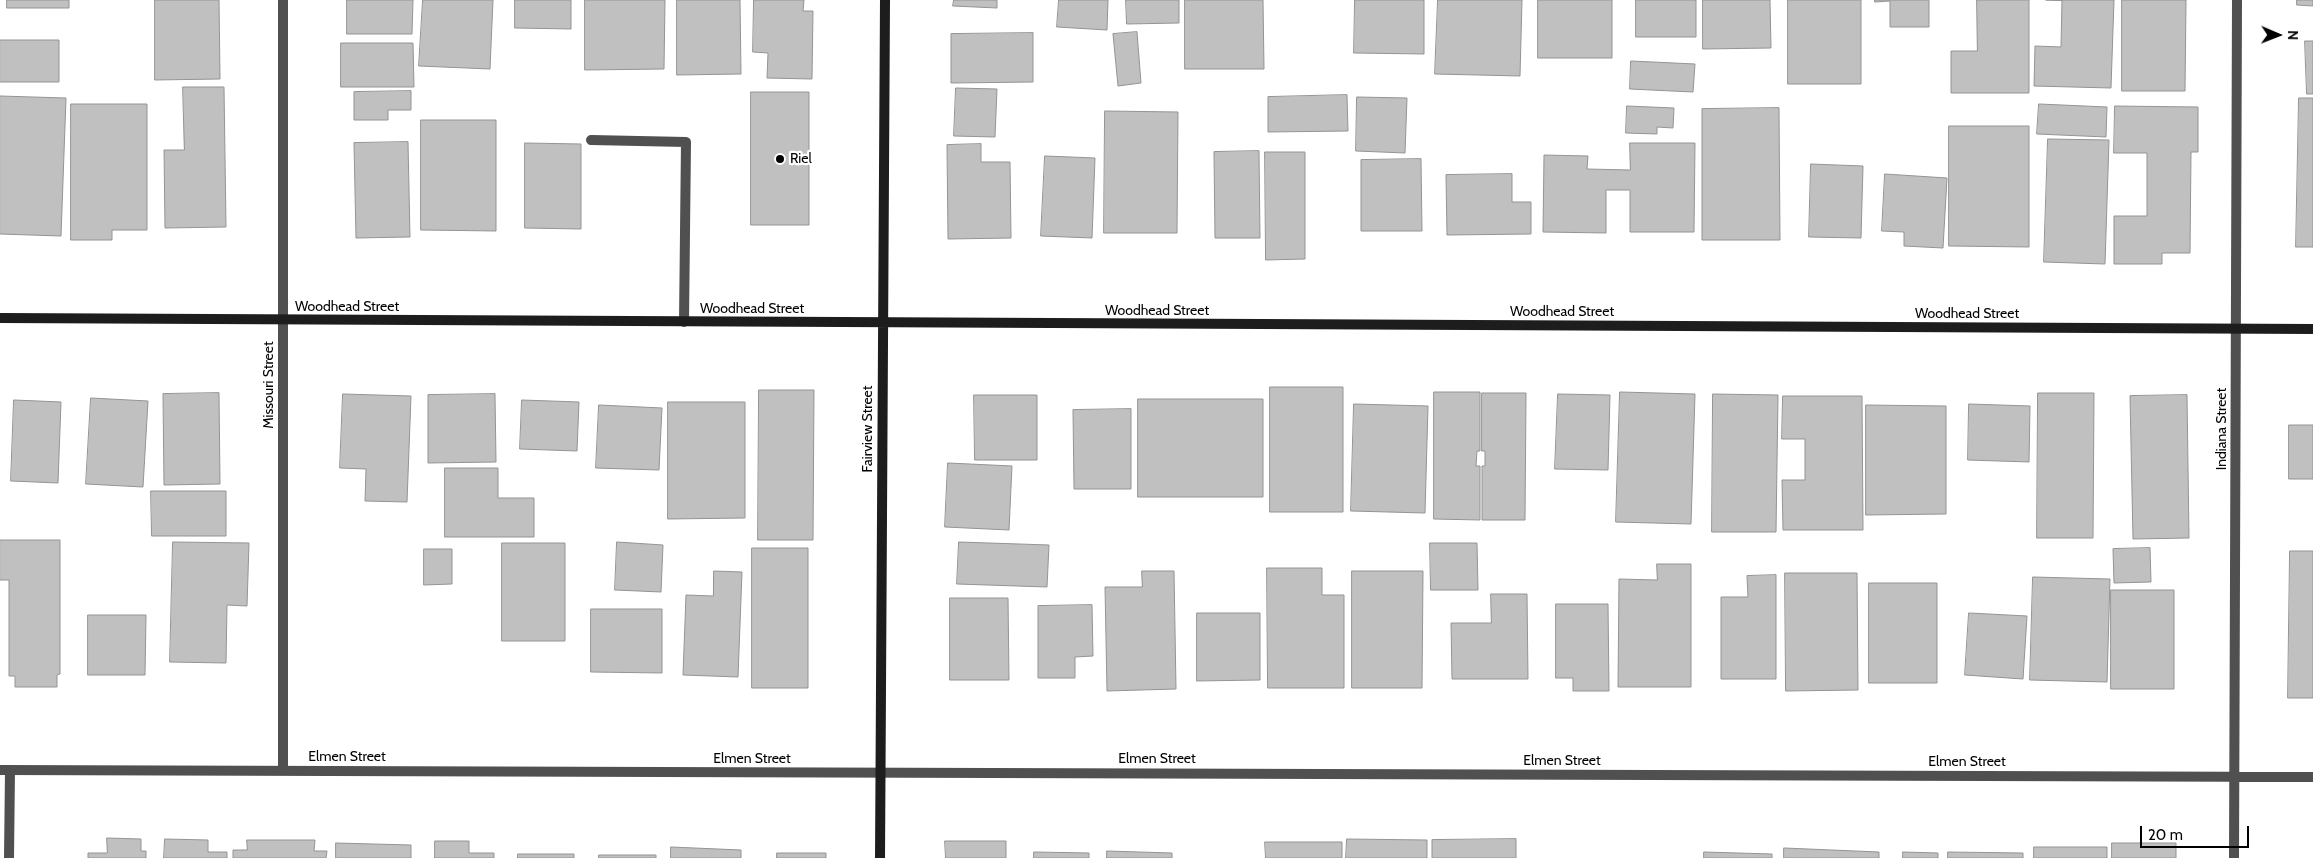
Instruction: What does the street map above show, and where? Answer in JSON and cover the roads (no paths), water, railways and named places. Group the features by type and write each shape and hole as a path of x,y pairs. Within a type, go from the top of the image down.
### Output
{"street":[{"name":"Missouri Street","path":"283,0 283,771"},
{"name":"Fairview Street","path":"880,858 885,0"},
{"name":"Indiana Street","path":"2234,858 2237,0"},
{"path":"591,140 686,142 684,322"},
{"name":"Woodhead Street","path":"0,318 283,321 2313,329"},
{"path":"5,770 9,858"},
{"name":"Elmen Street","path":"5,770 2313,777"}],"place":[{"name":"Riel","path":"780,159"}]}
